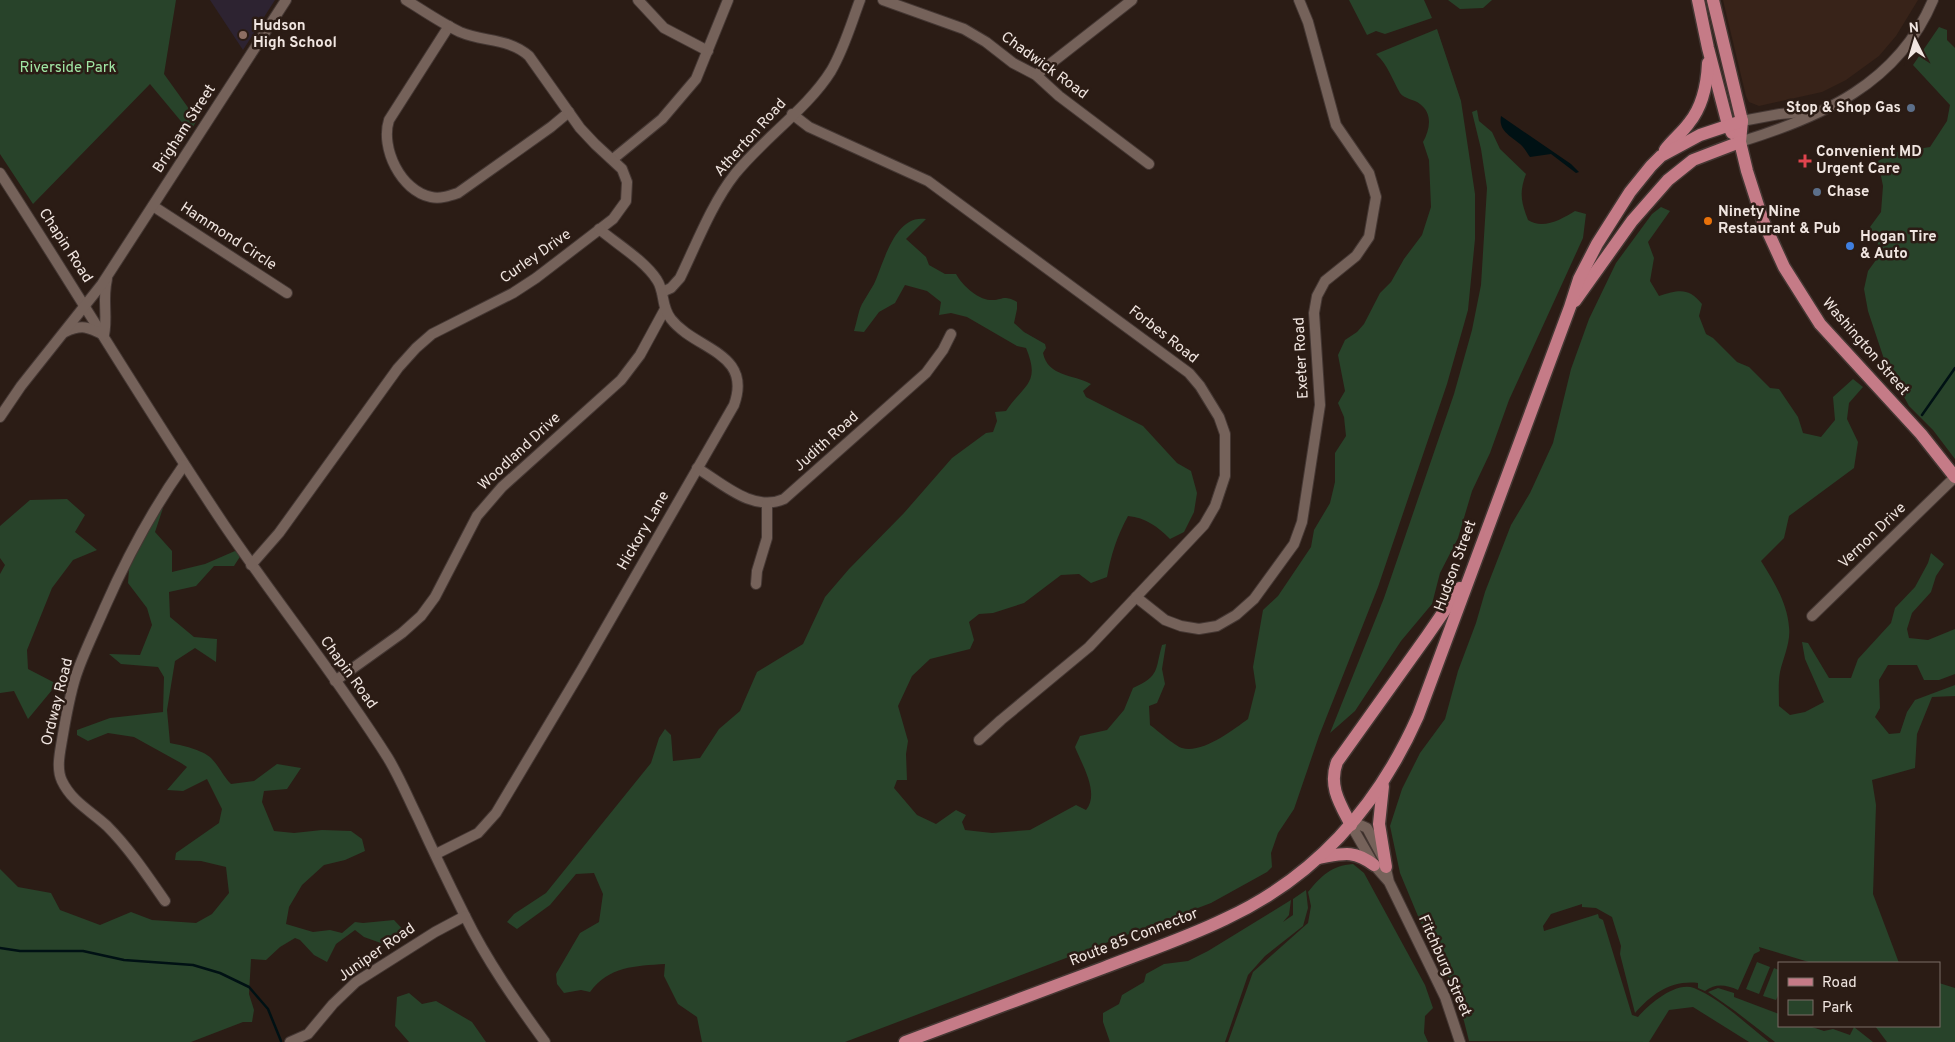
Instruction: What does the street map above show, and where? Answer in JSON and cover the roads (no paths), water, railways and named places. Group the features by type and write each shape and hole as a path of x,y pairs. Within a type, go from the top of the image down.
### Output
{"main road":[{"name":"Washington Street","path":"1698,0 1728,126 1740,142 1763,221 1784,267 1820,324 1921,434 1955,477"},
{"name":"Washington Street","path":"1713,0 1742,121 1740,142"},
{"path":"1661,156 1689,124 1699,107 1706,88 1708,48"},
{"name":"Hudson Street","path":"1351,825 1384,781 1418,716 1579,279 1602,237 1641,177 1661,156 1700,134 1742,121"},
{"name":"Hudson Street","path":"1570,307 1632,221 1663,184 1694,160 1740,142"},
{"path":"1351,825 1335,793 1333,780 1337,762 1444,612 1460,587 1479,550"},
{"path":"1318,858 1350,853 1361,856 1380,866 1379,824 1384,781"},
{"name":"Route 85 Connector","path":"905,1042 1225,920 1267,896 1318,858 1351,825"}],"street":[{"name":"Brigham Street","path":"0,416 109,274 286,0"},
{"name":"Curley Drive","path":"251,565 279,533 398,368 416,348 440,329 524,286 619,212 628,194 622,169 595,144 522,50 514,45 479,39 449,26 406,0"},
{"path":"638,0 664,28 708,51"},
{"path":"613,159 648,132 674,106 696,79 728,0"},
{"name":"Atherton Road","path":"662,292 671,288 680,278 720,198 734,175 816,90 830,72 841,52 860,0"},
{"name":"Chadwick Road","path":"883,0 964,29 986,42 1014,63 1036,75 1059,96 1149,164"},
{"path":"1036,75 1132,0"},
{"name":"Exeter Road","path":"1136,596 1165,620 1181,626 1199,629 1217,626 1236,616 1254,599 1294,544 1302,522 1320,405 1314,313 1317,296 1325,281 1356,256 1369,237 1376,197 1369,173 1336,126 1308,22 1299,0"},
{"path":"1740,142 1786,127 1860,91 1898,58 1916,32 1933,0"},
{"path":"449,26 389,120 385,131 389,154 402,176 420,193 432,197 446,197 458,193 551,127 569,112"},
{"path":"1742,121 1780,114 1822,110"},
{"name":"Forbes Road","path":"792,114 809,127 928,181 1162,352 1189,374 1200,386 1219,417 1225,434 1225,476 1221,490 1204,525 1089,647 979,740"},
{"name":"Chapin Road","path":"0,173 104,335 117,359 184,465 251,565 364,720 394,768 465,916 503,984 545,1042"},
{"name":"Hammond Circle","path":"153,206 287,293"},
{"name":"Hickory Lane","path":"436,854 478,833 496,812 582,669 734,405 738,393 738,381 734,369 726,359 681,329 669,317 656,278 599,229"},
{"name":"Brigham Street","path":"104,335 106,326 104,293 109,274"},
{"name":"Woodland Drive","path":"335,681 402,634 421,616 435,596 484,506 502,487 621,380 640,355 665,309"},
{"path":"63,333 74,328 88,327 104,335"},
{"name":"Judith Road","path":"767,503 776,502 792,492 926,373 943,350 951,334"},
{"name":"Ordway Road","path":"164,901 147,874 107,826 86,810 68,790 61,779 59,762 64,730 78,670 138,536 184,465"},
{"path":"697,468 745,497 767,503 767,538 757,571 756,584"},
{"name":"Vernon Drive","path":"1812,616 1955,477"},
{"path":"1351,825 1380,866"},
{"name":"Fitchburg Street","path":"1380,866 1445,997 1460,1042"},
{"name":"Juniper Road","path":"290,1042 308,1034 333,1004 356,982 435,932 465,916"}],"waterway":[{"path":"1922,415 1955,368"},
{"path":"0,948 20,951 83,951 124,960 193,965 220,973 249,987 268,1009 281,1041"}],"place":[{"name":"Hudson High School","path":"243,35"},
{"name":"Stop & Shop Gas","path":"1911,108"},
{"name":"Convenient MD Urgent Care","path":"1805,161"},
{"name":"Chase","path":"1817,192"},
{"name":"Ninety Nine Restaurant & Pub","path":"1708,221"},
{"name":"Hogan Tire & Auto","path":"1850,246"}],"park label":[{"name":"Riverside Park","path":"68,68"}]}
